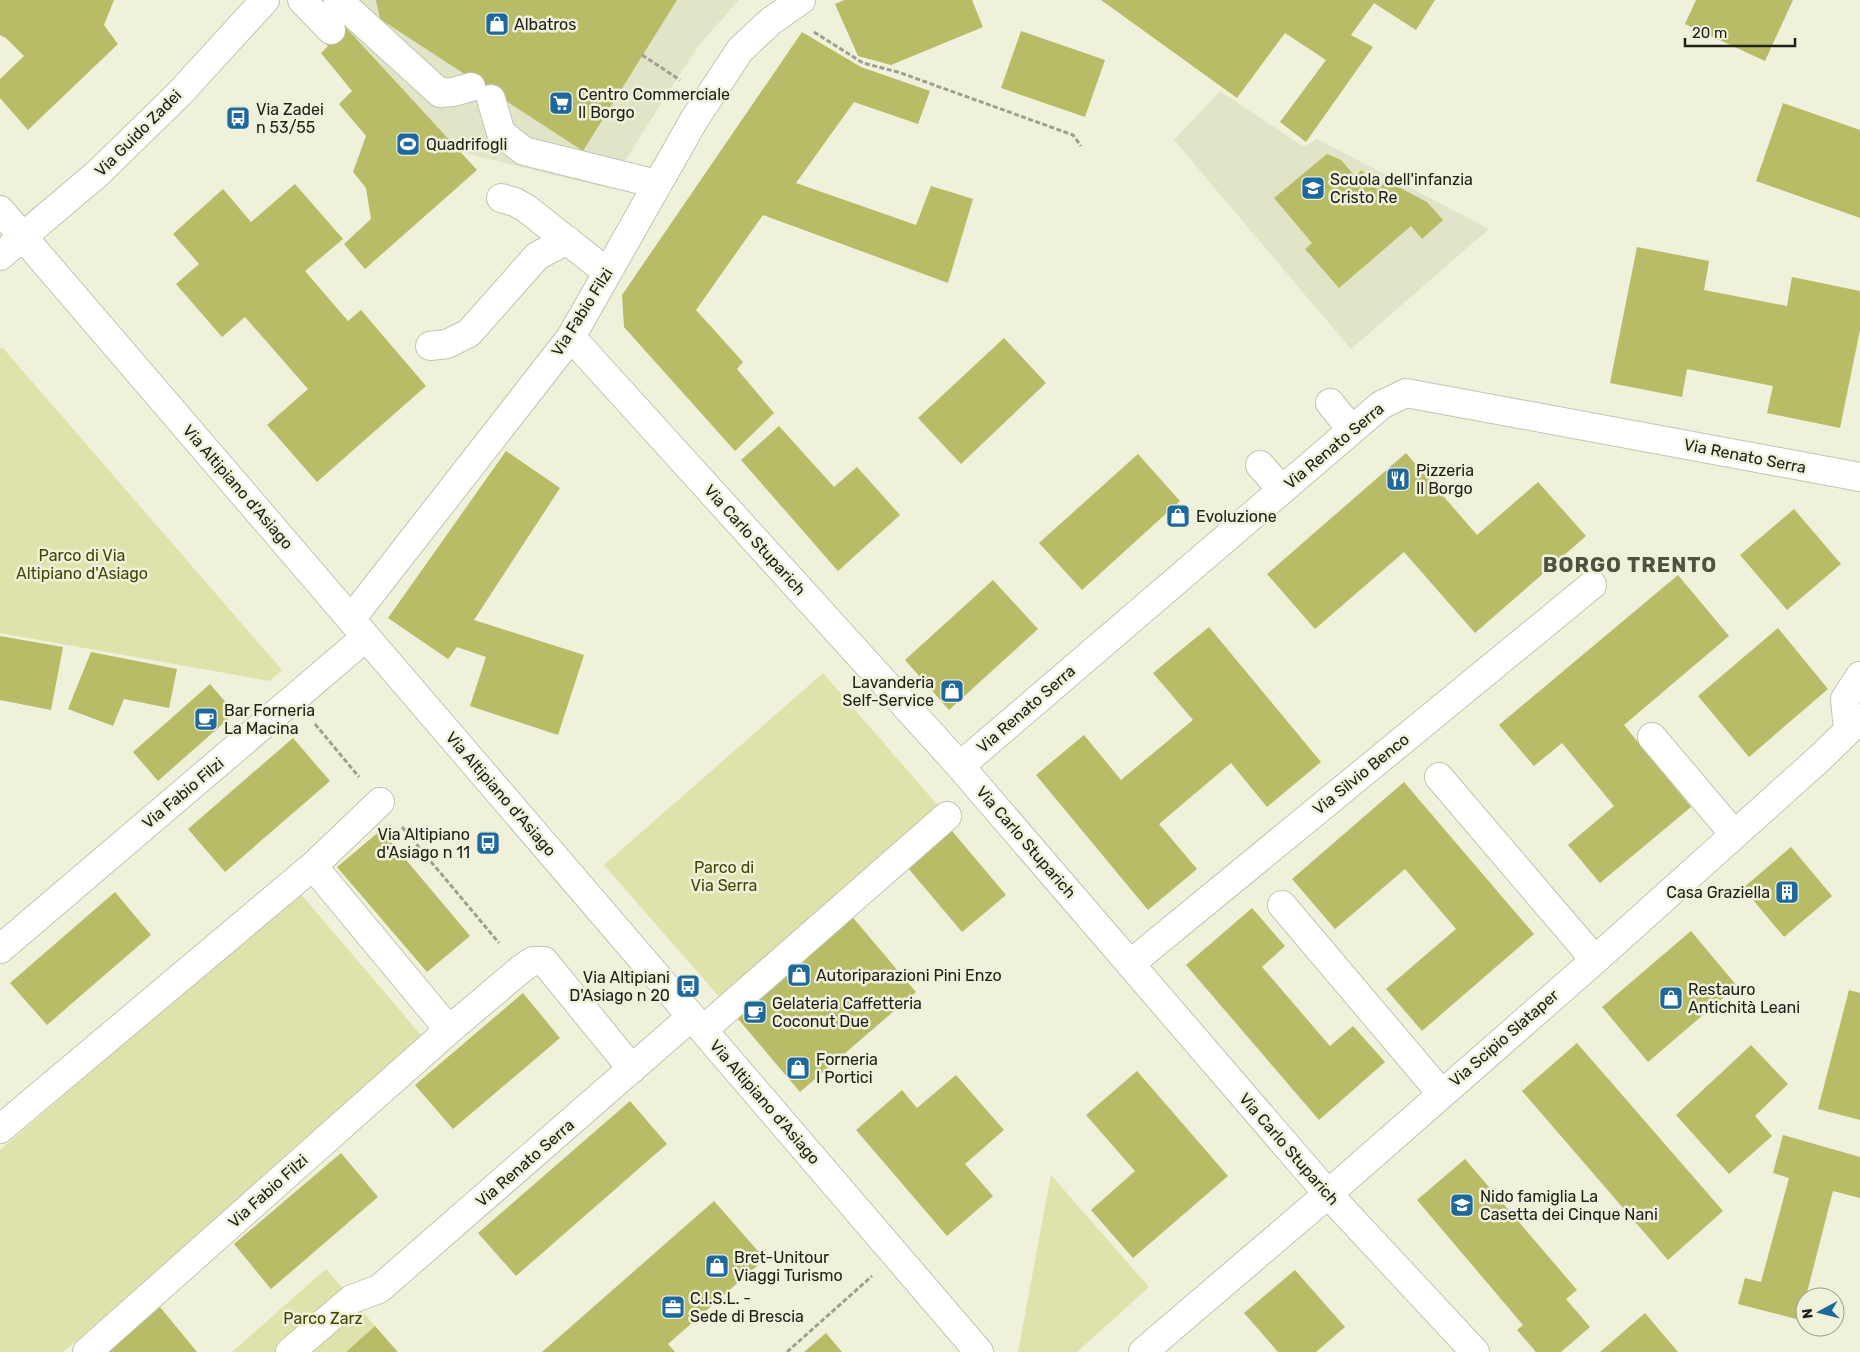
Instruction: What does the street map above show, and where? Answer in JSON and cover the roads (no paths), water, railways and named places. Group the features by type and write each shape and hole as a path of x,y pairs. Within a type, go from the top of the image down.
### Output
{"street":[{"name":"Via Guido Zadei","path":"0,256 97,174 180,93 266,0"},
{"path":"302,0 331,30"},
{"path":"338,0 440,93 481,93 501,133 524,151 658,184"},
{"name":"Via Fabio Filzi","path":"0,949 293,699 359,628 570,337 694,120 740,50 771,21 801,0"},
{"path":"500,198 515,202 527,209 607,272"},
{"name":"Via Altipiano d'Asiago","path":"0,210 979,1352"},
{"path":"430,346 447,344 468,333 537,256 567,240"},
{"name":"Via Carlo Stuparich","path":"570,337 960,766 1328,1194 1475,1352"},
{"name":"Via Renato Serra","path":"960,766 1381,405 1406,393 1860,478"},
{"path":"1330,402 1352,430"},
{"path":"1260,465 1282,490"},
{"name":"Via Silvio Benco","path":"1130,964 1592,585"},
{"path":"1854,724 1846,699 1860,676"},
{"name":"Via Scipio Slataper","path":"1143,1352 1328,1194 1595,960 1821,758 1854,724"},
{"path":"1652,737 1734,834"},
{"path":"1439,777 1595,960"},
{"path":"0,1129 313,866 380,802"},
{"name":"Via Renato Serra","path":"290,1352 352,1299 379,1289 632,1069 697,1023 947,816"},
{"path":"313,866 449,1030"},
{"path":"1282,905 1441,1093"},
{"name":"Via Fabio Filzi","path":"87,1352 449,1030 533,961 544,961 632,1069"}],"place":[{"name":"Albatros","path":"497,24"},
{"name":"Centro Commerciale Il Borgo","path":"561,103"},
{"name":"Via Zadei n 53/55","path":"238,118"},
{"name":"Quadrifogli","path":"408,144"},
{"name":"Scuola dell'infanzia Cristo Re","path":"1313,188"},
{"name":"Pizzeria Il Borgo","path":"1398,479"},
{"name":"Evoluzione","path":"1178,516"},
{"name":"Lavanderia Self-Service","path":"952,691"},
{"name":"Bar Forneria La Macina","path":"206,719"},
{"name":"Via Altipiano d'Asiago n 11","path":"488,843"},
{"name":"Casa Graziella","path":"1787,892"},
{"name":"Autoriparazioni Pini Enzo","path":"799,975"},
{"name":"Via Altipiani D'Asiago n 20","path":"688,986"},
{"name":"Restauro Antichità Leani","path":"1671,998"},
{"name":"Gelateria Caffetteria Coconut Due","path":"755,1012"},
{"name":"Forneria I Portici","path":"798,1068"},
{"name":"Nido famiglia La Casetta dei Cinque Nani","path":"1462,1205"},
{"name":"Bret-Unitour Viaggi Turismo","path":"717,1266"},
{"name":"C.I.S.L. - Sede di Brescia","path":"673,1307"}],"district":[{"name":"BORGO TRENTO","path":"1630,564"}],"park label":[{"name":"Parco di Via Altipiano d'Asiago","path":"82,564"},
{"name":"Parco di Via Serra","path":"724,876"},
{"name":"Parco Zarz","path":"323,1318"}]}
